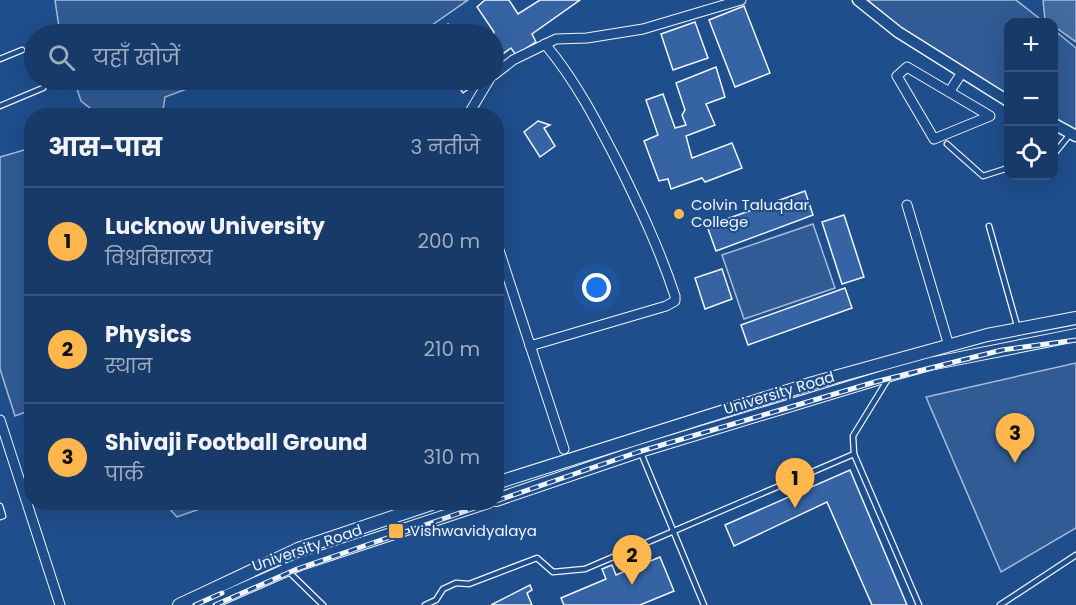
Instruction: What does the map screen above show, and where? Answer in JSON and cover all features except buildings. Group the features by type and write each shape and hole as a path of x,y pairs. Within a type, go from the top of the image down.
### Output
{"main road":[{"name":"University Road","path":"504,497 895,369 949,346 1076,318"},
{"name":"University Road","path":"504,480 565,454 895,369 1076,335"},
{"name":"University Road","path":"179,605 280,557 414,510"},
{"name":"University Road","path":"207,605 286,569 464,510"}],"street":[{"path":"504,67 513,60 556,39 587,38 643,29 741,0"},
{"path":"858,0 898,32 961,74 1004,99"},
{"path":"530,346 666,306 675,301 657,244 592,112 571,76 545,45"},
{"path":"907,67 950,91 990,116 934,139 897,76 907,67"},
{"path":"950,91 961,74"},
{"path":"472,108 483,90"},
{"path":"1057,126 1073,135"},
{"path":"907,205 949,346"},
{"path":"504,266 565,454"},
{"path":"1,424 24,495"},
{"path":"29,510 60,605"}],"lane":[{"path":"0,59 22,50"},
{"path":"0,106 38,90"},
{"path":"1058,149 1073,135"},
{"path":"947,144 983,176 1004,169"},
{"path":"989,226 1018,329"},
{"path":"895,369 853,436 854,454 919,605"},
{"path":"640,451 704,605"},
{"path":"425,605 436,600 443,589 456,583 469,584 537,558 553,572 585,569 854,454"},
{"path":"0,506 3,516 0,517"},
{"path":"1000,605 1076,555"},
{"path":"280,557 286,569 323,605"}],"shaded area":[{"path":"55,0 468,0 433,24 59,24"},
{"path":"867,0 1016,0 1039,18 1004,18 1004,93 951,64 901,30"},
{"path":"1043,0 1076,0 1076,42 1058,29 1058,18 1045,18"},
{"path":"1058,33 1076,48 1076,130 1058,120"},
{"path":"77,90 184,90 165,97 163,108 90,108 81,101"},
{"path":"24,150 24,413 15,416 0,369 0,157"},
{"path":"813,224 835,288 744,319 722,255"},
{"path":"1076,363 1076,528 1001,572 926,397"},
{"path":"170,510 197,510 177,517"}],"railway":[{"path":"504,498 638,452 875,382 1002,350 1076,340"},
{"path":"215,605 297,569 469,510"},
{"path":"195,605 222,593"}],"place":[{"name":"Colvin Taluqdar College","path":"679,214"},
{"name":"Shivaji Football Ground","path":"1015,463"},
{"name":"Lucknow University","path":"795,508"},
{"name":"Vishwavidyalaya","path":"396,531"},
{"name":"Physics","path":"632,585"}]}
